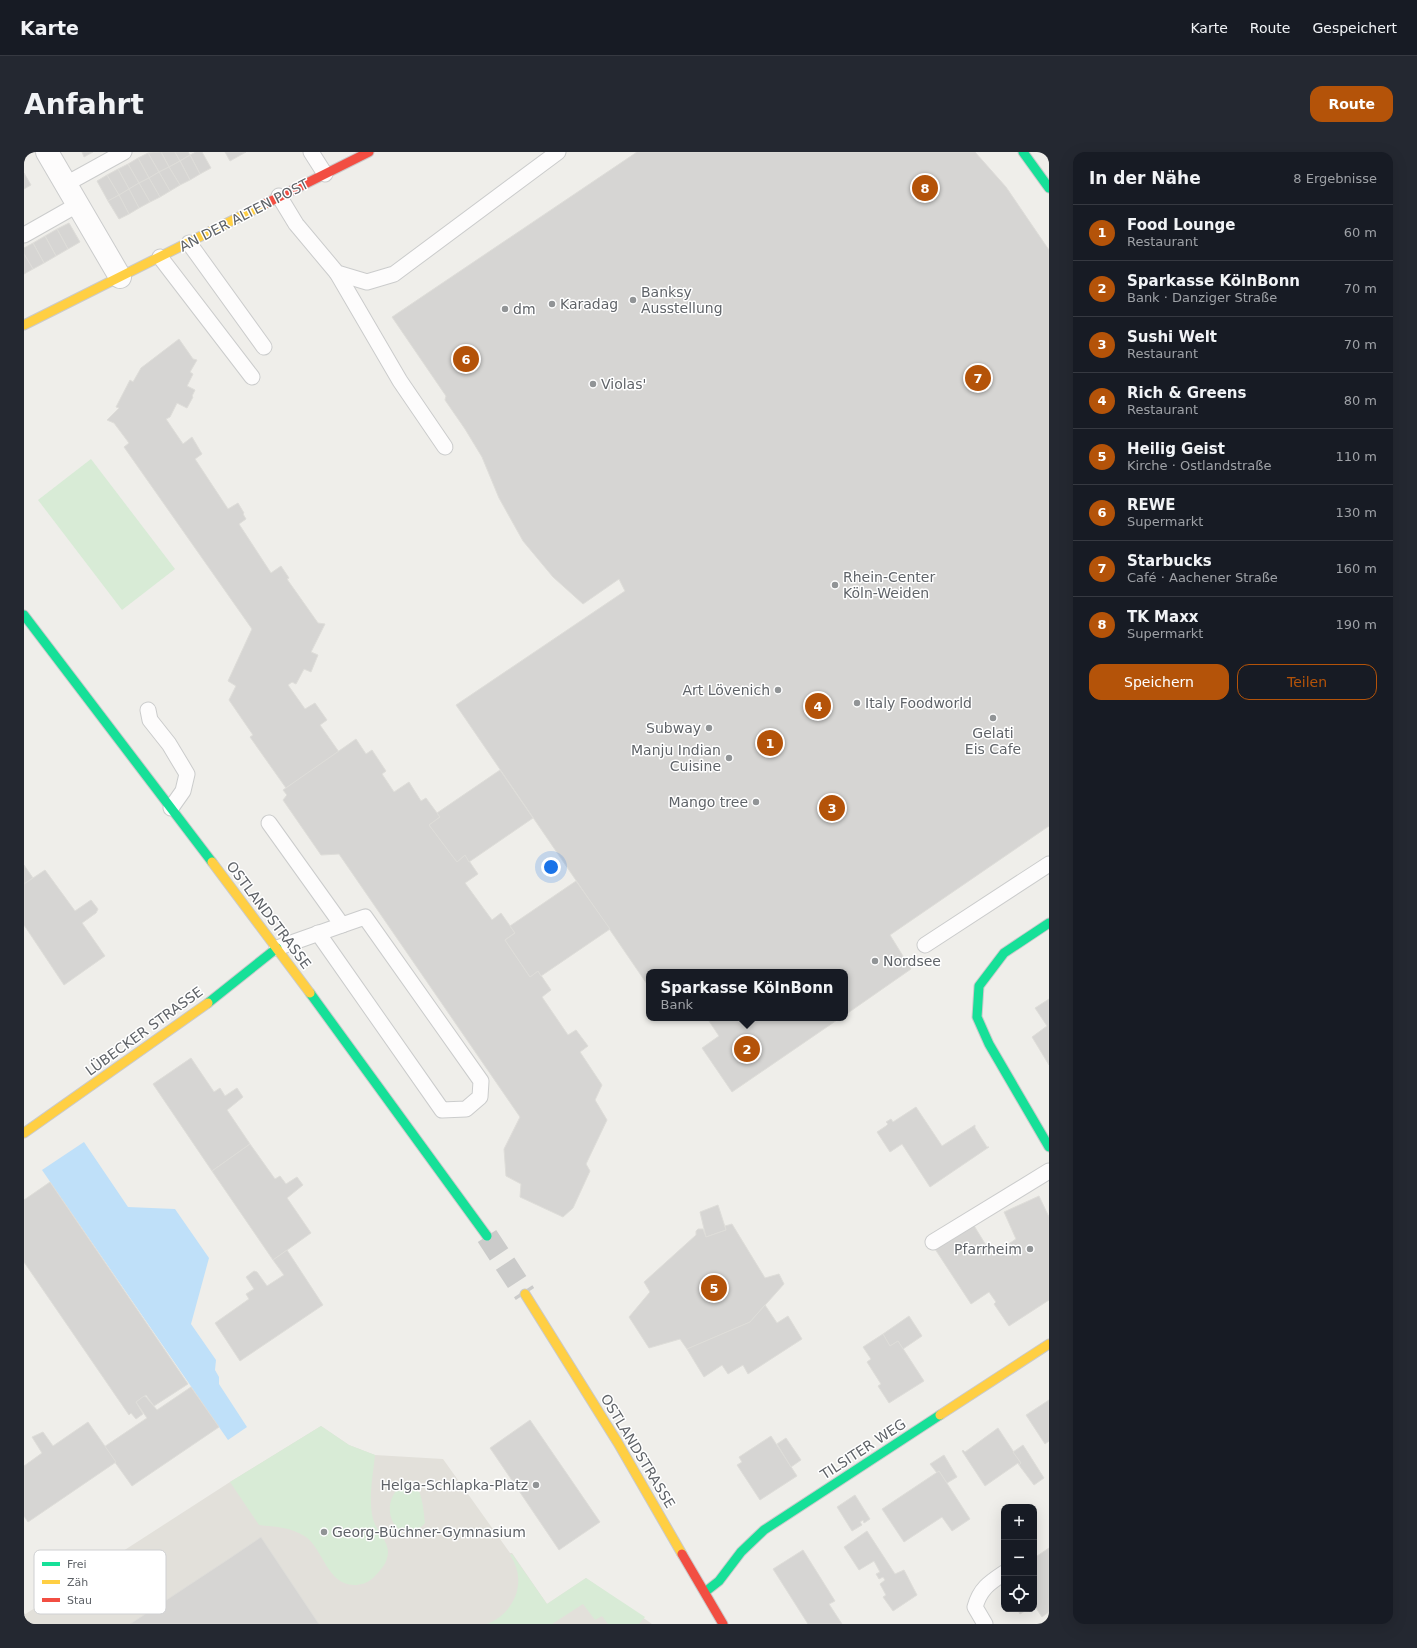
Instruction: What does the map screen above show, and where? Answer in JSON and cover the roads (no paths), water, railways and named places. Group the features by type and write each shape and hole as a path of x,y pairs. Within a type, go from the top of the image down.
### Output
{"street":[{"path":"47,152 120,277"},
{"name":"AN DER ALTEN POST","path":"24,325 368,152"},
{"path":"1023,152 1049,188"},
{"name":"OSTLANDSTRASSE","path":"24,614 277,948 487,1236"},
{"path":"1049,923 1004,953 979,986 978,1017 989,1044 1049,1147"},
{"name":"LÜBECKER STRASSE","path":"24,1133 202,1008 277,948"},
{"name":"OSTLANDSTRASSE","path":"525,1294 618,1443 723,1624"},
{"name":"TILSITER WEG","path":"705,1592 719,1581 741,1552 764,1530 1049,1344"}],"lane":[{"path":"66,184 124,152"},
{"path":"311,152 325,174"},
{"path":"337,273 367,282 394,274 558,152"},
{"path":"279,196 296,224 337,273 400,381 445,446"},
{"path":"24,234 77,205"},
{"path":"189,242 264,347"},
{"path":"160,257 252,377"},
{"path":"148,710 150,720 169,744 186,774 183,791 171,808"},
{"path":"269,822 342,925"},
{"path":"925,945 1049,864"},
{"path":"277,948 318,933 365,917 481,1081 480,1097 466,1109 442,1110 318,933"},
{"path":"933,1242 1049,1171"},
{"path":"985,1624 976,1607 978,1597 990,1583 1001,1575"}],"water":[{"path":"84,1142 128,1207 175,1209 209,1258 191,1324 216,1360 215,1370 219,1377 219,1384 247,1427 228,1440 42,1170"}],"tunnel":[{"path":"487,1236 525,1294"}],"place":[{"name":"TK Maxx","path":"925,188"},
{"name":"Banksy Ausstellung","path":"633,300"},
{"name":"Karadag","path":"552,304"},
{"name":"dm","path":"505,309"},
{"name":"REWE","path":"466,359"},
{"name":"Starbucks","path":"978,378"},
{"name":"Violas'","path":"593,384"},
{"name":"Rhein-Center Köln-Weiden","path":"835,585"},
{"name":"Art Lövenich","path":"778,690"},
{"name":"Italy Foodworld","path":"857,703"},
{"name":"Rich & Greens","path":"818,706"},
{"name":"Gelati Eis Cafe","path":"993,718"},
{"name":"Subway","path":"709,728"},
{"name":"Food Lounge","path":"770,743"},
{"name":"Manju Indian Cuisine","path":"729,758"},
{"name":"Mango tree","path":"756,802"},
{"name":"Sushi Welt","path":"832,808"},
{"name":"Nordsee","path":"875,961"},
{"name":"Sparkasse KölnBonn","path":"747,1049"},
{"name":"Pfarrheim","path":"1030,1249"},
{"name":"Heilig Geist","path":"714,1288"},
{"name":"Helga-Schlapka-Platz","path":"536,1485"},
{"name":"Georg-Büchner-Gymnasium","path":"324,1532"}]}
